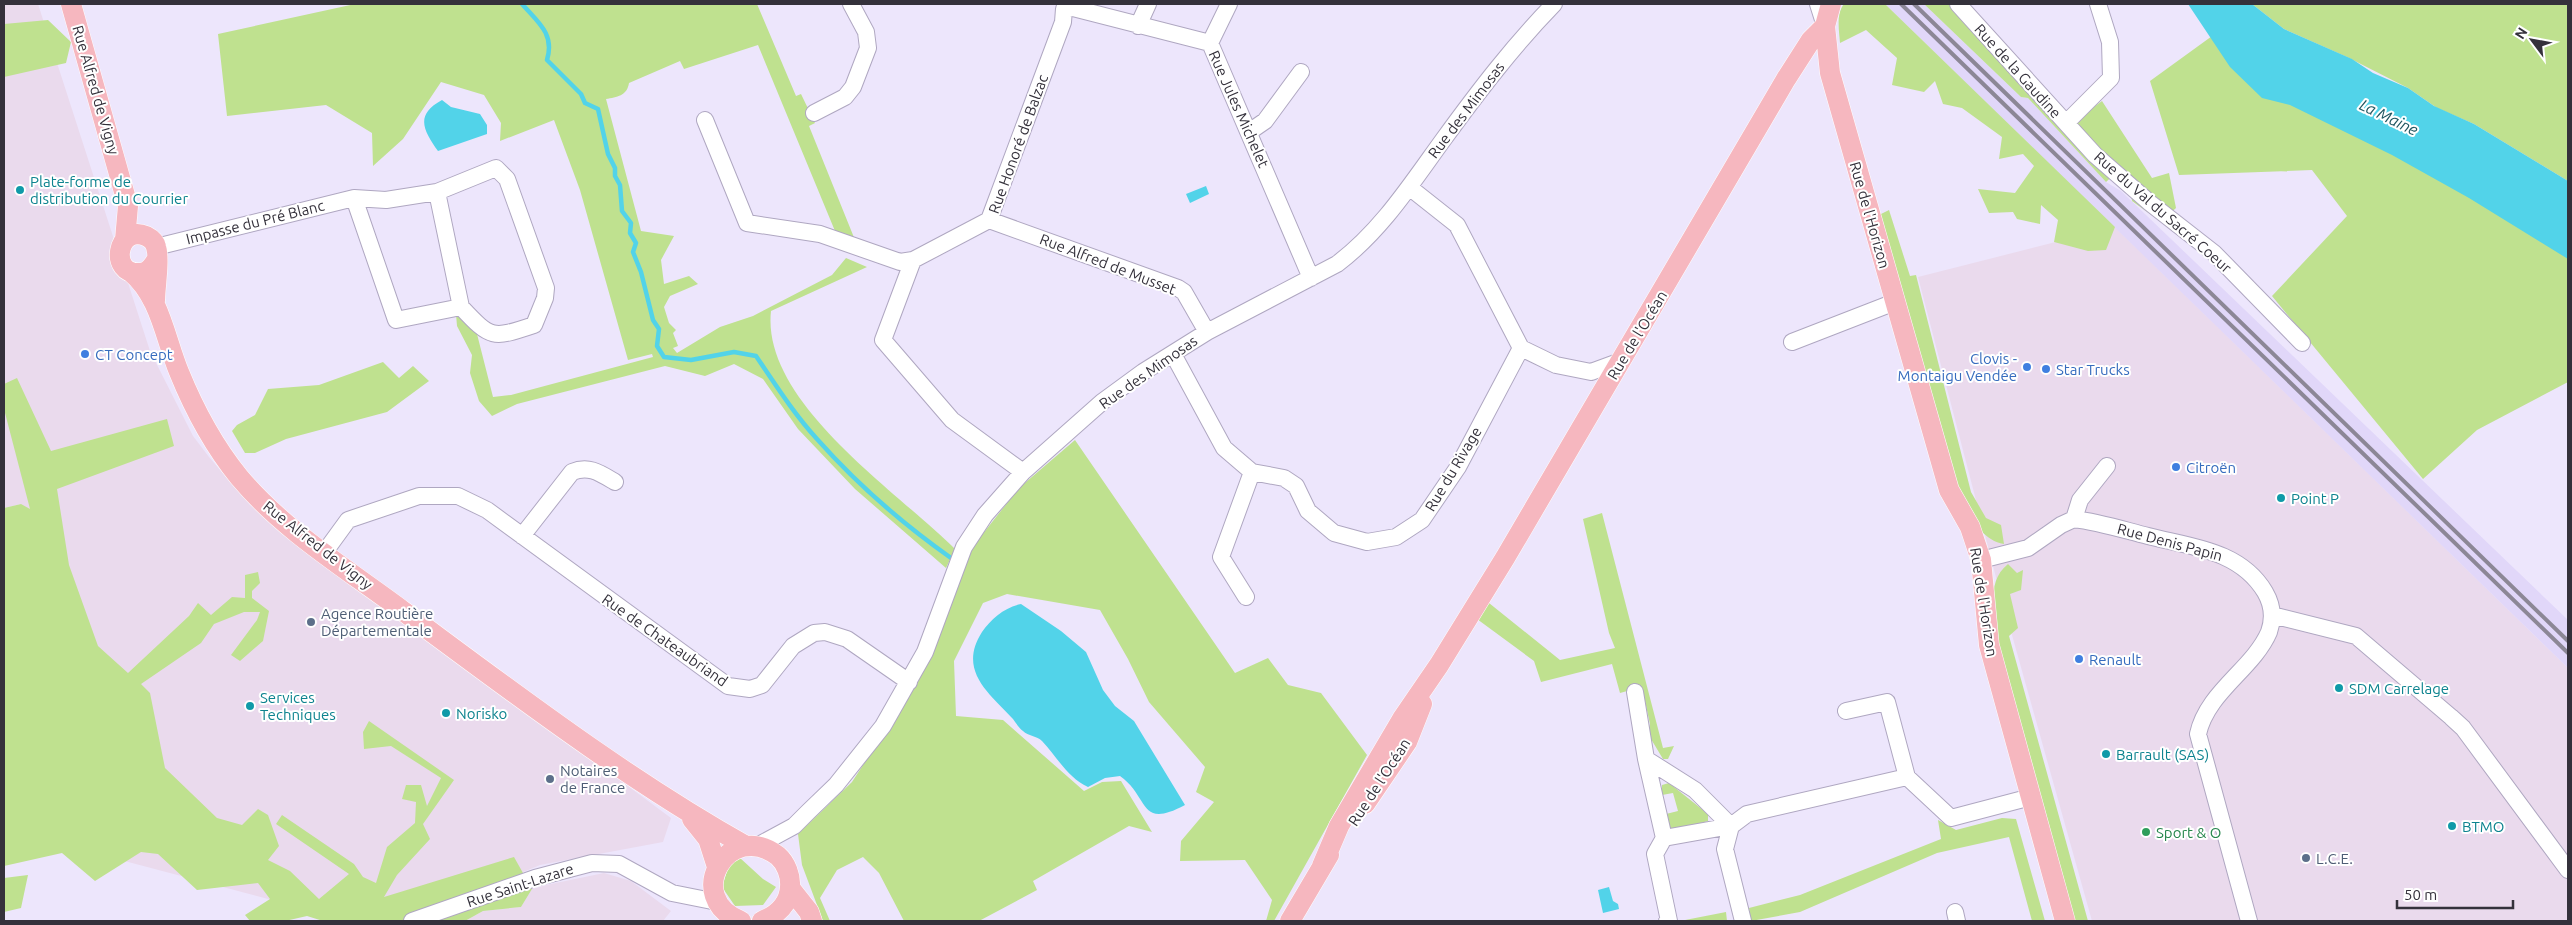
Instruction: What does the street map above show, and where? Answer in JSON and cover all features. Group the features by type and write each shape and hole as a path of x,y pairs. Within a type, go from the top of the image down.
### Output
{"main road":[{"name":"Rue Alfred de Vigny","path":"71,4 128,206 154,248 155,303"},
{"name":"Rue de l'Océan","path":"1290,921 1322,866 1407,742 1439,666 1505,558 1786,79 1811,40 1825,26 1831,4"},
{"name":"Rue de l'Horizon","path":"1825,26 1830,73 1949,490 1970,527 1981,560 1988,645 2066,921"},
{"name":"Rue Alfred de Vigny","path":"125,240 128,206"},
{"path":"136,235 154,248 154,265 143,272 131,272 126,269 120,259 121,245 125,240 136,235"},
{"name":"Rue Alfred de Vigny","path":"131,272 143,282 155,303 178,370 207,432 249,488 290,526 324,553 596,751 682,808 751,846 768,850 781,859"},
{"name":"Rue Alfred de Vigny","path":"682,808 708,838 715,874 728,915"},
{"path":"715,874 731,852 751,846"},
{"path":"762,921 781,909 787,899 790,877 781,859"},
{"path":"790,888 809,912 812,921"}],"street":[{"path":"814,113 845,97 853,87 868,48 866,32 851,4"},
{"path":"1138,26 1148,4"},
{"path":"1210,43 1229,4"},
{"name":"Rue des Mimosas","path":"751,846 794,826 836,784 883,726 925,652 964,547 985,515 1023,472 1102,402 1143,372 1207,332 1337,264 1366,240 1409,187 1507,54 1554,4"},
{"path":"1818,4 1825,26"},
{"name":"Rue de la Gaudine","path":"1958,4 2066,123 2110,78 2110,42 2098,4"},
{"name":"Rue Jules Michelet","path":"1062,6 1210,43 1311,278"},
{"name":"Rue Honoré de Balzac","path":"913,260 989,220 1063,22 1062,6"},
{"path":"1249,132 1265,121 1301,72"},
{"path":"705,120 747,223 820,234 900,262 913,260 883,340 952,420 1023,472"},
{"name":"Rue du Val du Sacré Coeur","path":"2066,123 2095,155 2150,203 2214,253 2302,343"},
{"name":"Impasse du Pré Blanc","path":"154,248 354,198 386,200 437,192 496,168 507,179 546,288 546,298 534,325 505,335 490,334 482,329 461,307"},
{"path":"1409,187 1457,225 1521,348 1556,365 1591,372 1621,361"},
{"path":"354,198 396,320 461,307 437,192"},
{"name":"Rue Alfred de Musset","path":"989,220 1178,288 1184,292 1207,332"},
{"path":"1792,342 1895,302"},
{"name":"Rue du Rivage","path":"1173,354 1224,448 1252,472 1284,478 1296,486 1308,511 1334,532 1367,542 1396,537 1422,520 1458,467 1521,348"},
{"path":"1981,560 2028,548 2061,525 2074,519 2080,500 2107,466"},
{"path":"522,536 572,472 582,468 593,470 614,482"},
{"path":"1246,597 1221,558 1252,472"},
{"name":"Rue de Chateaubriand","path":"324,553 348,520 419,496 458,496 487,510 728,686 750,689 762,685 793,646 814,633 825,632 847,639 909,682"},
{"name":"Rue Denis Papin","path":"2074,519 2217,553 2232,559 2263,588 2269,599 2272,615"},
{"path":"2249,921 2198,734 2207,711 2268,632 2272,615 2356,636 2463,728 2568,870"},
{"path":"1635,692 1646,759 1664,838 1655,854 1669,921 1667,921"},
{"path":"1846,711 1888,702 1907,777 1952,818 2031,797"},
{"path":"1646,759 1694,790 1731,826"},
{"path":"1664,838 1731,826 1747,814 1907,777"},
{"name":"Rue des Mimosas","path":"781,859 794,826"},
{"path":"1731,826 1725,849 1743,921"},
{"name":"Rue Saint-Lazare","path":"412,921 551,873 592,863 619,864 666,891 684,896 728,915"},
{"path":"684,896 715,874"}],"shaded area":[{"path":"4,4 38,4 150,351 193,436 209,457 250,505 671,818 663,842 540,865 407,921 351,921 79,849 21,504 4,508"},
{"path":"1885,4 1924,4 2021,97 2028,98 2106,182 2121,191 2568,620 2568,668"},
{"path":"2115,227 2568,668 2568,921 2092,921 1998,585 1918,277"},
{"path":"604,873 631,881 671,911 663,921 465,921 483,911 521,907 532,889"}],"green space":[{"path":"355,4 757,4 796,96 801,94 815,123 809,126 855,240 835,231 758,45 684,69 680,61 629,83 624,93 606,99 641,231 674,236 661,260 664,284 689,276 698,284 670,296 664,307 669,323 676,330 673,333 678,346 673,348 677,353 720,327 753,316 832,275 846,258 867,267 771,311 774,345 787,378 810,411 869,472 955,549 946,568 855,489 798,429 763,379 734,364 705,376 665,366 517,404 492,416 479,401 470,373 472,355 457,326 456,314 477,334 493,397 511,395 653,357 652,354 628,360 580,190 554,120 500,141 501,123 484,95 441,82 403,139 373,166 372,133 326,105 227,116 218,34"},
{"path":"1844,4 1885,4 2115,227 2106,250 2088,251 2054,242 2058,220 2041,205 2040,224 2017,219 2013,212 1989,213 1978,189 2015,193 2034,166 2023,154 1999,159 2002,137 1962,108 1943,104 1935,81 1924,92 1892,85 1897,58 1866,30 1840,43 1839,17"},
{"path":"1924,4 1950,4 2052,118 2072,123 2102,101 2152,178 2169,173 2176,208 2161,222 2132,201 2129,177 2119,170 2106,182 2028,98 2021,97"},
{"path":"2252,4 2568,4 2568,181 2474,124 2437,108 2408,88 2347,57 2284,29"},
{"path":"48,20 71,42 66,63 4,77 4,24"},
{"path":"2219,31 2568,235 2568,382 2477,430 2423,479 2272,296 2347,216 2312,170 2179,175 2150,81"},
{"path":"1889,210 1910,276 1916,275 1971,492 1986,518 2001,525 2004,544 1996,542 1982,532 1959,495 1879,215"},
{"path":"383,362 399,378 413,366 429,381 387,412 286,439 255,453 245,453 232,431 237,425 255,415 268,389 319,385"},
{"path":"17,378 51,451 167,419 174,446 57,489 69,565 98,646 128,673 189,616 198,603 211,615 232,597 245,598 245,575 258,572 260,583 252,591 252,598 269,611 263,641 240,661 231,655 257,620 260,612 244,612 214,624 201,643 141,684 150,693 165,768 217,818 242,825 258,809 268,815 279,846 268,860 290,871 319,899 349,874 276,824 282,815 354,864 363,877 376,883 387,847 415,823 416,802 402,799 406,785 421,785 427,806 441,778 391,746 364,749 363,732 369,721 454,780 423,824 430,839 397,875 384,897 514,857 532,889 521,907 483,911 465,921 323,921 307,916 285,921 250,921 245,915 270,899 258,883 197,890 158,854 141,852 95,881 62,853 4,866 4,508 21,504 30,509 4,409 4,384"},
{"path":"1075,440 1235,673 1268,658 1288,685 1321,693 1367,755 1274,921 1266,921 1272,900 1245,860 1180,861 1181,841 1214,802 1196,792 1205,767 1149,702 1128,659 1100,610 1007,594 983,603 954,661 956,716 1003,720 1084,791 1102,782 1121,781 1152,832 1129,826 1033,881 1037,890 979,921 904,921 879,873 863,857 837,870 820,898 830,921 823,921 802,865 798,834 852,782 915,685 970,550 1019,488"},
{"path":"1602,513 1663,748 1674,746 1668,759 1663,759 1648,734 1650,724 1642,687 1620,693 1612,664 1541,682 1534,661 1477,619 1489,603 1560,660 1615,648 1609,633 1583,519"},
{"path":"2008,564 2017,573 2023,570 2021,590 2010,594 2018,628 2009,636 2088,921 2073,921 1994,627 1993,601 1995,585 1997,577"},
{"path":"1669,783 1708,814 1708,821 1673,831 1669,828 1666,814 1678,811 1673,793 1662,795 1662,785"},
{"path":"2002,818 2016,819 2045,921 2032,921 2009,837 1937,853 1800,912 1751,921 1749,908 1800,895 1941,839 1938,820 1956,830"},
{"path":"740,858 763,879 776,887 763,905 735,906 722,887 729,865"},
{"path":"28,875 21,908 4,912 4,878"},
{"path":"1726,912 1727,921 1680,921"}],"water":[{"name":"La Maine","path":"2188,4 2252,4 2284,29 2352,59 2373,73 2408,88 2434,106 2474,124 2568,181 2568,259 2469,198 2392,155 2290,105 2262,98 2230,67"},
{"path":"442,100 451,107 480,114 487,125 487,134 438,151 429,137 424,124 428,111"},
{"path":"1206,186 1209,194 1190,203 1186,194"},
{"path":"1021,604 1061,631 1086,652 1103,690 1115,706 1134,721 1185,805 1170,812 1159,814 1152,812 1146,808 1129,784 1120,776 1105,778 1088,787 1081,783 1069,773 1042,741 1022,730 986,691 975,670 973,659 975,646 982,632 994,618 1009,608"},
{"path":"1609,887 1613,901 1618,904 1619,909 1603,913 1598,890"}],"waterway":[{"path":"522,4 544,29 549,43 547,60 581,94 585,103 598,109 608,154 620,185 622,211 631,223 630,233 636,243 633,252 641,272 653,320 659,329 657,346 664,357 691,360 734,352 756,356 800,419 832,455 881,502 951,558"}],"railway":[{"path":"1901,4 2568,653"},
{"path":"1914,4 2568,641"}],"place":[{"name":"Plate-forme de distribution du Courrier","path":"20,190"},
{"name":"CT Concept","path":"85,354"},
{"name":"Clovis - Montaigu Vendée","path":"2027,367"},
{"name":"Star Trucks","path":"2046,369"},
{"name":"Citroën","path":"2176,467"},
{"name":"Point P","path":"2281,498"},
{"name":"Agence Routière Départementale","path":"311,622"},
{"name":"Renault","path":"2079,659"},
{"name":"SDM Carrelage","path":"2339,688"},
{"name":"Services Techniques","path":"250,706"},
{"name":"Norisko","path":"446,713"},
{"name":"Barrault (SAS)","path":"2106,754"},
{"name":"Notaires de France","path":"550,779"},
{"name":"BTMO","path":"2452,826"},
{"name":"Sport & O","path":"2146,832"},
{"name":"L.C.E.","path":"2306,858"}]}
